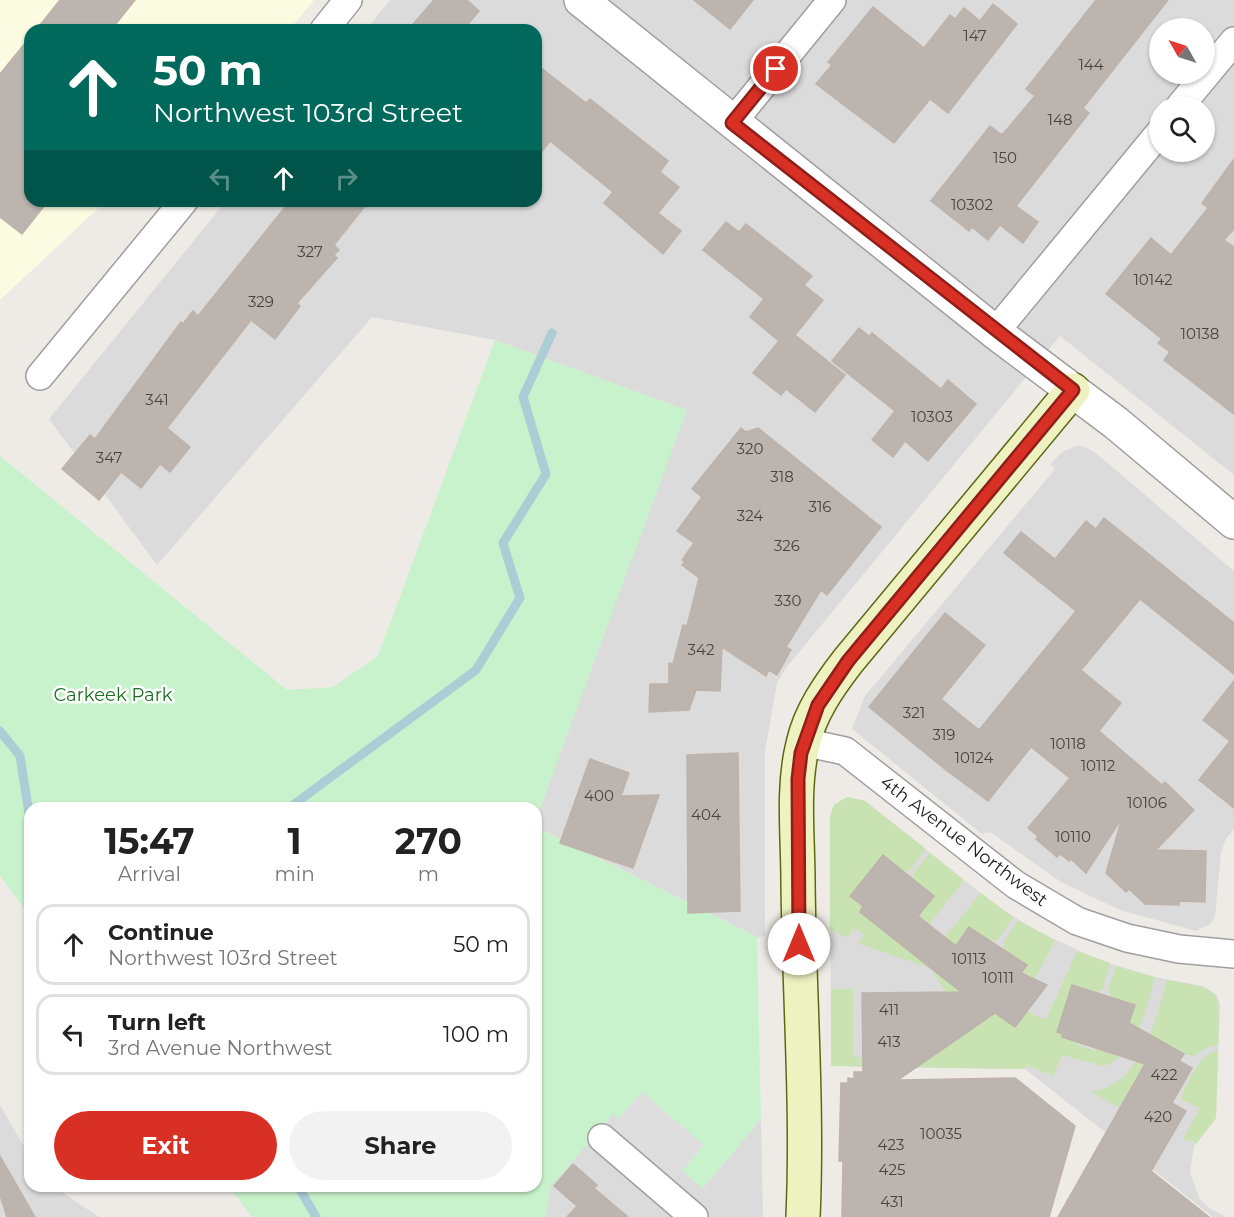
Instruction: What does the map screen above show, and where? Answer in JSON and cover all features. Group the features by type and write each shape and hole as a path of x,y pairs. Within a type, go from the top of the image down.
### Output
{"main road":[{"path":"803,1217 806,1139 799,965 798,779 803,741 818,705 832,682 1073,390"}],"street":[{"path":"329,24 348,0"},
{"path":"581,0 995,332 1116,423 1234,522"},
{"path":"732,123 832,0"},
{"path":"1188,96 1234,41"},
{"path":"995,332 1149,145"},
{"path":"40,376 179,207"},
{"name":"4th Avenue Northwest","path":"803,741 844,751 1016,885 1077,921 1127,938 1179,949 1234,954"},
{"path":"602,1138 694,1217"}],"shaded area":[{"path":"0,0 314,0 294,24 24,24 24,207 100,207 0,300"},
{"path":"390,0 1234,0 1234,475 1060,336 786,668 777,683 765,752 765,936 757,937 542,830 542,803 686,410 495,340 372,317 157,565 49,419 221,207 542,207 542,24 371,24"},
{"path":"1078,445 1102,458 1234,571 1234,829 1226,839 1221,852 1215,917 1210,924 1196,931 1120,910 1061,882 990,832 982,834 852,729 865,696 1055,469 1050,464 1062,452"},
{"path":"847,797 865,801 997,906 1037,931 1102,961 1155,977 1202,986 1217,995 1220,1005 1216,1118 1194,1146 1190,1173 1199,1198 1209,1208 1226,1217 1213,1217 1025,1069 831,1066 830,816 834,805"},
{"path":"642,1092 704,1145 670,1185 607,1132"},
{"path":"0,1105 24,1147 24,1192 62,1192 99,1217 0,1217"},
{"path":"613,1114 703,1188 761,1119 763,1217 546,1217 551,1186"}],"green space":[{"name":"Carkeek Park","path":"495,340 687,410 542,803 24,802 24,908 0,876 0,456 287,690 333,687 378,656"},
{"path":"847,797 865,801 926,849 909,871 903,871 914,880 913,874 930,853 964,880 929,925 925,922 905,947 930,968 859,944 864,934 853,928 848,938 830,930 830,816 834,805"},
{"path":"542,830 757,937 761,1119 703,1188 613,1114 551,1186 546,1217 252,1217 234,1192 542,1192"},
{"path":"981,893 1013,917 998,940 990,941 968,928 941,970 999,1008 1027,965 1004,950 1003,943 1018,920 1055,940 1035,979 1029,977 1017,1007 1046,1020 1077,951 1110,963 1103,989 1096,992 1072,985 1058,1032 1063,1034 1062,1037 1078,1043 1077,1045 1096,1051 1097,1048 1120,1052 1135,1005 1111,997 1108,990 1116,966 1155,977 1139,1029 1132,1041 1115,1061 1103,1066 1062,1055 1053,1076 1027,1065 1025,1069 831,1066 831,989 853,989 853,1057 915,1057 971,1030 930,968 951,942 945,937"},
{"path":"1167,980 1199,986 1215,995 1219,1012 1218,1045 1208,1047 1194,1056 1184,1054 1146,1062 1126,1097 1123,1110 1091,1092 1108,1087 1122,1078 1134,1064 1151,1031"},
{"path":"1218,1051 1216,1118 1197,1143 1183,1139 1200,1108 1180,1099 1200,1063 1211,1053"}],"building":[{"path":"60,0 135,0 116,24 41,24"},
{"path":"434,0 467,0 479,11 468,24 413,24"},
{"path":"694,0 753,0 730,29"},
{"path":"1096,0 1168,0 1154,18 1149,18 1149,24 1083,108 1089,113 1016,206 1038,222 1023,243 1000,225 988,240 972,227 969,231 931,201 990,126 1002,135 1035,96 1026,89"},
{"path":"993,4 1017,24 948,113 930,99 894,143 816,84 832,65 828,62 873,7 924,48 950,15 955,19 964,8 980,21"},
{"path":"24,44 24,207 43,207 22,234 0,217 0,74"},
{"path":"542,69 586,103 590,99 668,161 660,172 679,187 658,213 681,231 663,254 604,203 613,192 550,141 542,151"},
{"path":"1234,159 1234,229 1224,240 1234,247 1234,414 1164,360 1170,352 1158,343 1162,339 1106,294 1151,238 1171,255 1208,208 1202,203"},
{"path":"285,207 364,207 334,245 339,250 334,255 337,258 297,303 300,306 275,339 251,320 167,428 190,447 170,472 160,464 141,488 121,472 99,500 62,469 90,435 95,439 181,322 183,324 193,311 198,316"},
{"path":"726,222 739,232 746,224 812,276 804,285 823,300 795,335 845,375 815,412 786,389 781,395 753,373 779,341 750,317 764,299 703,250"},
{"path":"859,328 869,336 872,333 941,389 948,380 976,404 928,461 905,441 893,457 872,440 895,411 832,361"},
{"path":"741,428 746,432 758,428 881,527 827,595 821,590 786,647 791,650 777,675 769,670 766,676 722,647 720,691 696,690 689,710 649,712 650,684 669,684 669,663 673,664 683,625 687,626 699,578 682,565 685,562 682,560 694,543 677,531 702,497 692,489"},
{"path":"1104,518 1234,623 1234,674 1140,599 1081,670 1121,703 1099,731 1162,785 1165,782 1194,810 1156,850 1206,851 1205,902 1179,901 1179,905 1145,904 1129,889 1126,892 1106,873 1122,818 1086,873 1071,859 1069,861 1060,854 1057,857 1036,839 1038,836 1028,828 1070,778 1031,747 988,801 869,707 945,613 985,645 941,699 979,730 1076,611 1004,553 1021,532 1055,559 1086,521 1096,529"},
{"path":"1234,681 1234,808 1199,780 1230,741 1203,720"},
{"path":"738,753 740,911 688,913 687,755"},
{"path":"590,759 629,773 621,796 659,795 633,868 560,843"},
{"path":"883,855 934,896 918,916 956,946 969,927 1027,965 1021,973 1047,985 1015,1027 995,1013 898,1080 1015,1078 1075,1126 1049,1217 842,1217 843,1161 839,1161 841,1083 848,1083 848,1078 854,1079 854,1072 863,1072 862,993 961,992 860,912 863,906 850,896"},
{"path":"1072,985 1135,1005 1129,1023 1184,1054 1179,1061 1192,1068 1172,1103 1186,1111 1151,1171 1209,1217 1058,1217 1145,1064 1062,1037 1063,1034 1057,1032"},
{"path":"0,1156 35,1217 7,1217 0,1195"},
{"path":"573,1164 597,1185 594,1188 628,1217 567,1217 577,1206 554,1186"}],"waterway":[{"path":"297,802 476,670 520,598 503,543 546,474 523,397 552,333"},
{"path":"0,731 20,756 27,802"},
{"path":"301,1192 316,1217"}],"route":[{"path":"776,69 732,123 995,332 1073,390 1043,429 848,661 818,705 803,741 798,779 799,944"}]}
